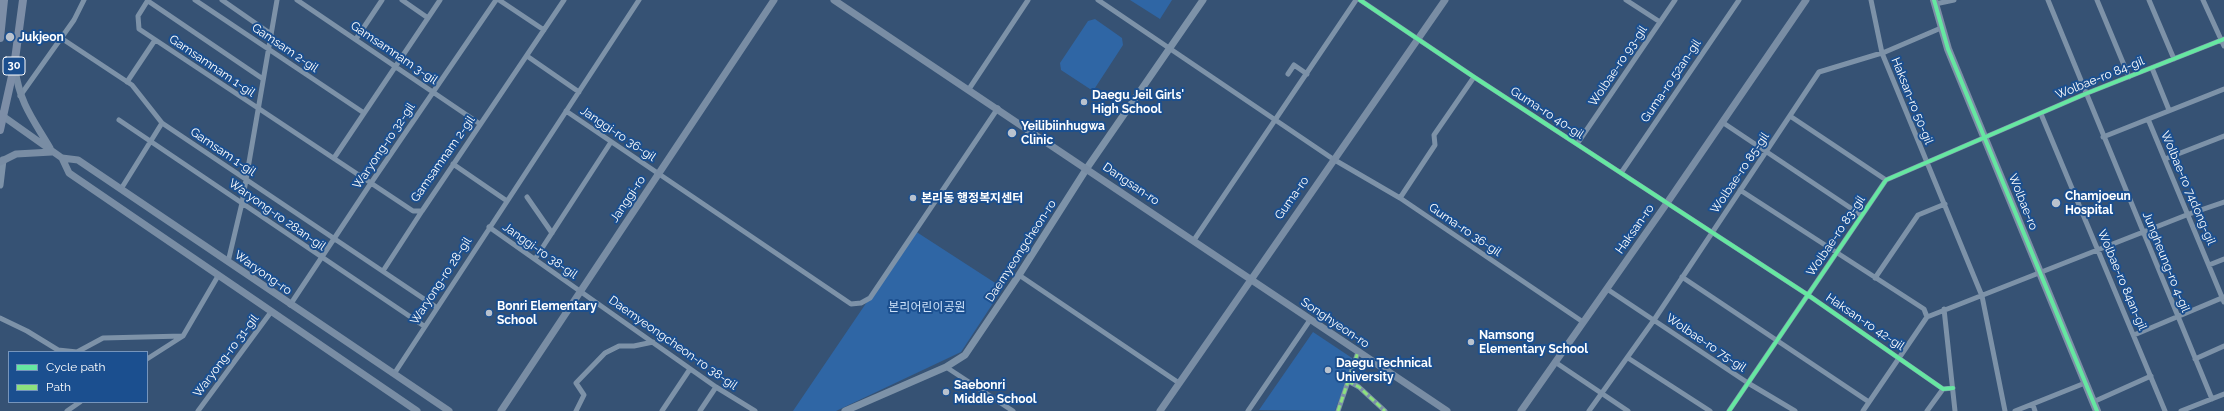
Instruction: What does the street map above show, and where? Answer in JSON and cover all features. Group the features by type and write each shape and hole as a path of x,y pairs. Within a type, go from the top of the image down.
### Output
{"main road":[{"path":"0,38 4,0"},
{"name":"30","path":"0,130 2,115 14,67 23,0"},
{"name":"Janggi-ro","path":"501,411 774,0"},
{"name":"Dangsan-ro","path":"834,0 998,108 1250,279"},
{"name":"Guma-ro","path":"1160,411 1333,159 1445,0"},
{"name":"Haksan-ro","path":"1521,411 1667,203 1806,0"},
{"name":"Wolbae-ro","path":"1934,2 1941,28 2097,411"},
{"path":"2,161 16,154 52,152 26,111 20,97 14,67"},
{"name":"Waryong-ro","path":"2,115 62,158 78,160 290,305 449,411"},
{"name":"Waryong-ro","path":"62,158 69,172 218,276 417,411"},
{"name":"Songhyeon-ro","path":"1250,279 1447,411"}],"street":[{"path":"20,97 74,20 84,0"},
{"path":"148,0 263,79"},
{"name":"Gamsamnam 1-gil","path":"148,0 138,16 139,30 258,108"},
{"name":"Gamsam 2-gil","path":"196,0 364,114"},
{"path":"222,0 271,34"},
{"path":"228,262 242,203 277,0"},
{"name":"Gamsamnam 3-gil","path":"297,0 480,124"},
{"path":"356,39 382,0"},
{"path":"402,0 428,18"},
{"path":"334,158 440,0"},
{"name":"Waryong-ro 32-gil","path":"290,305 433,91 496,0"},
{"path":"499,0 544,30"},
{"name":"Gamsamnam 2-gil","path":"258,108 412,211 422,211 564,0"},
{"name":"Waryong-ro 28-gil","path":"394,374 436,307 639,0"},
{"path":"969,89 1028,0"},
{"path":"1098,0 1169,49"},
{"name":"Daemyeongcheon-ro","path":"845,411 946,367 965,355 1019,275 1087,168 1204,0"},
{"path":"1194,240 1276,121 1356,0"},
{"name":"Guma-ro 40-gil","path":"1360,0 1474,77 1667,203"},
{"path":"1626,0 1660,22"},
{"name":"Wolbae-ro 93-gil","path":"1577,144 1675,0"},
{"name":"Guma-ro 52an-gil","path":"1621,173 1739,0"},
{"name":"Haksan-ro 50-gil","path":"1871,0 1882,53 1982,296 2005,411"},
{"path":"1934,2 1954,0"},
{"name":"Jungheung-ro 4-gil","path":"2048,0 2085,94 2144,232 2212,399"},
{"name":"Wolbae-ro 84-gil","path":"2097,0 2129,77"},
{"path":"2149,0 2174,58"},
{"path":"2203,0 2223,39 2224,46"},
{"name":"Wolbae-ro 85-gil","path":"1589,411 1654,320 1820,72 1882,53 1941,28"},
{"name":"Gamsam 1-gil","path":"61,38 132,85 162,123 436,307"},
{"name":"Wolbae-ro 84-gil","path":"1985,138 2085,94 2223,39"},
{"name":"Gamsamnam 1-gil","path":"127,82 156,40"},
{"name":"Guma-ro 36-gil","path":"1169,49 1333,159 1400,198 1583,322"},
{"path":"527,56 579,92"},
{"path":"1288,74 1294,65 1307,74"},
{"name":"Wolbae-ro 84-gil","path":"2152,68 2169,110"},
{"path":"1400,198 1435,146 1434,135 1474,77"},
{"path":"2103,136 2224,88"},
{"name":"Janggi-ro 36-gil","path":"566,111 851,304 861,303 870,298 998,108"},
{"name":"Wolbae-ro 84an-gil","path":"2041,114 2165,411"},
{"path":"1790,116 1886,180 1985,138"},
{"name":"Wolbae-ro 74dong-gil","path":"2148,119 2224,299"},
{"name":"Waryong-ro 28an-gil","path":"119,120 321,258 424,326"},
{"path":"1722,122 1862,215"},
{"path":"121,189 162,123"},
{"path":"2165,159 2224,136"},
{"path":"535,259 612,142"},
{"path":"0,185 2,161"},
{"path":"453,164 507,200"},
{"name":"Wolbae-ro 83-gil","path":"1729,411 1886,180"},
{"path":"1740,190 1924,309 1928,317"},
{"path":"527,197 552,233"},
{"path":"1863,411 1928,317 1944,309 1982,296 2189,214 2224,202"},
{"name":"Haksan-ro 42-gil","path":"1667,203 1808,295 1943,388"},
{"path":"1875,278 1918,215 1945,204"},
{"path":"383,271 422,211"},
{"name":"Janggi-ro 38-gil","path":"489,227 581,291"},
{"path":"2209,265 2224,259"},
{"path":"1019,275 1179,383"},
{"path":"148,358 183,336 218,276"},
{"path":"1682,277 1869,402"},
{"name":"Wolbae-ro 75-gil","path":"1607,288 1748,383 1795,411"},
{"name":"Daemyeongcheon-ro 38-gil","path":"581,291 690,369 754,411"},
{"path":"2134,335 2224,299"},
{"path":"1944,309 1954,411"},
{"name":"Waryong-ro 31-gil","path":"198,411 271,312"},
{"path":"0,318 27,331 58,350 68,351"},
{"path":"1248,411 1310,320"},
{"path":"79,351 103,338 183,336"},
{"path":"576,411 584,395 576,383 605,353 619,346 634,346 653,342"},
{"path":"2195,359 2224,346"},
{"path":"1338,411 1358,352"},
{"path":"1628,358 1710,411"},
{"path":"1555,362 1628,411"},
{"path":"946,367 1013,411"},
{"path":"662,411 690,369"},
{"path":"2093,402 2151,376"},
{"path":"1348,381 1359,387 1385,411"},
{"path":"2015,411 2085,383"},
{"path":"700,411 716,387"},
{"path":"1927,411 1943,388 1952,388"},
{"path":"2181,411 2224,394"},
{"path":"67,411 79,403"},
{"path":"2033,405 2035,411"}],"green space":[{"path":"1130,0 1172,0 1160,19"},
{"path":"1095,19 1122,38 1123,45 1095,88 1090,89 1061,70 1060,63 1088,21"},
{"name":"본리어린이공원","path":"915,231 1003,288 961,352 836,411 793,411"},
{"path":"1313,332 1352,358 1352,364 1335,411 1259,410"}],"marked path":[{"path":"1338,411 1358,352"},
{"path":"1348,381 1359,387 1385,411"}],"cycle path":[{"path":"1360,0 1474,77 1808,295 1943,389 1953,388"},
{"path":"1934,0 1948,49 2097,411"},
{"path":"1729,411 1886,180 2085,94 2224,39"}],"place":[{"name":"Jukjeon","path":"10,37"},
{"name":"Daegu Jeil Girls' High School","path":"1084,102"},
{"name":"Yeilibiinhugwa Clinic","path":"1012,133"},
{"name":"본리동 행정복지센터","path":"913,198"},
{"name":"Chamjoeun Hospital","path":"2056,203"},
{"name":"Bonri Elementary School","path":"489,313"},
{"name":"Namsong Elementary School","path":"1471,342"},
{"name":"Daegu Technical University","path":"1328,370"},
{"name":"Saebonri Middle School","path":"946,392"}]}
